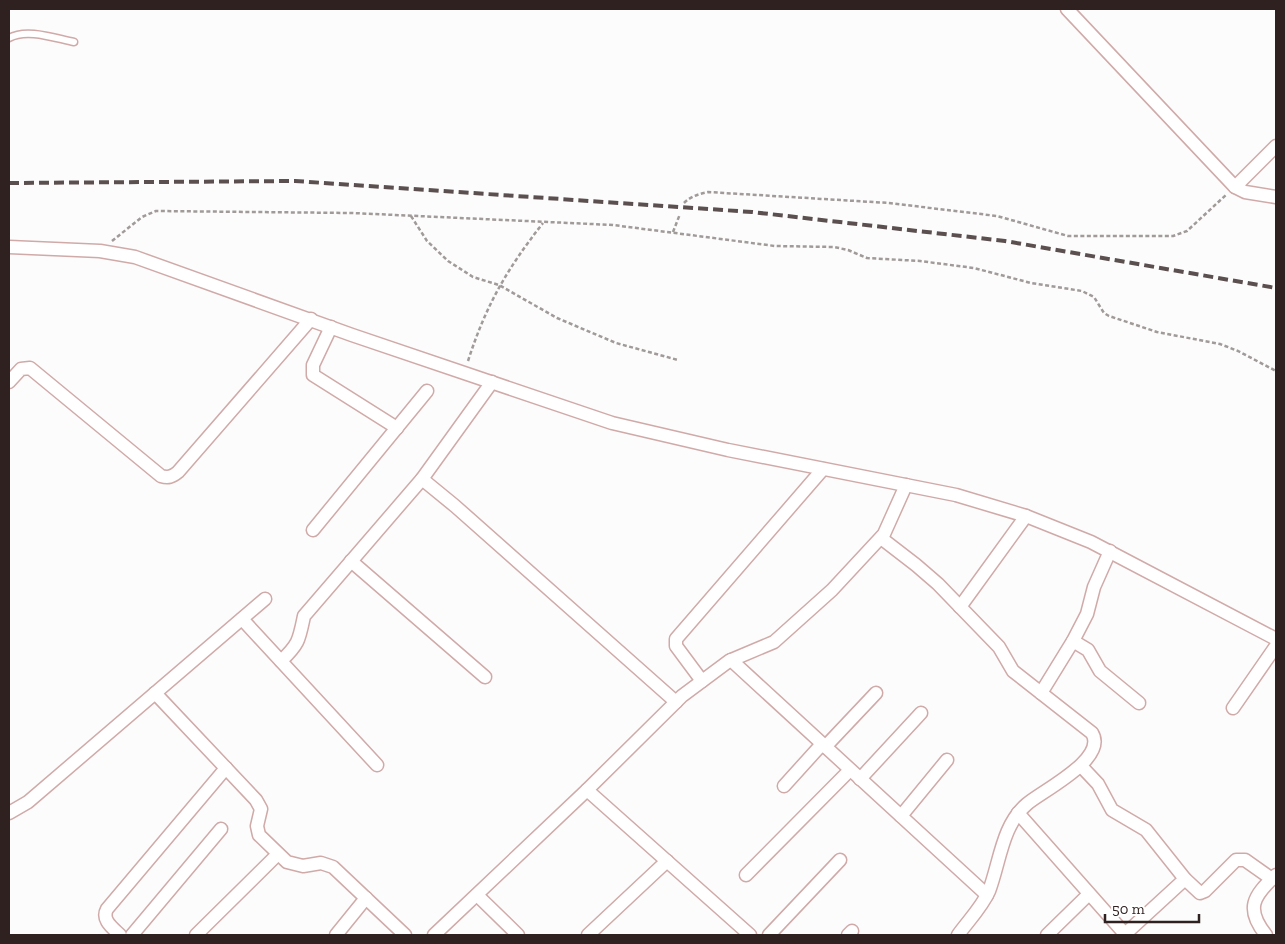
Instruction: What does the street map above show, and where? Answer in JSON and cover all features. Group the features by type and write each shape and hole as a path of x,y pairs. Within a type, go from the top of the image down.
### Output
{"street":[{"path":"1067,9 1235,187 1245,192 1276,197"},
{"path":"1235,187 1276,146"},
{"path":"9,247 100,251 126,255 155,263 331,327 612,423 728,450 956,495 1026,516 1077,535 1276,639"},
{"path":"9,382 20,370 30,368 161,476 173,476 310,319"},
{"path":"331,327 313,365 313,375 397,428"},
{"path":"281,661 298,642 304,616 422,479 492,382"},
{"path":"313,530 427,391"},
{"path":"702,681 676,646 676,639 823,469"},
{"path":"422,479 676,702"},
{"path":"434,935 587,790 676,702 731,660 768,646 832,590 881,538 906,485"},
{"path":"960,607 1026,516"},
{"path":"881,538 928,574 999,647 1013,671 1094,736 1095,745 1082,766 1026,804 1018,813 1006,837 987,895 958,935"},
{"path":"1041,693 1090,609 1094,587 1110,552"},
{"path":"351,561 485,677"},
{"path":"9,813 28,802 265,599"},
{"path":"242,619 377,765"},
{"path":"1073,641 1088,650 1100,671 1139,702"},
{"path":"1233,708 1276,646"},
{"path":"731,660 987,895"},
{"path":"155,693 256,800 261,809 257,826 259,835 278,854 287,862 296,865 303,866 321,863 333,867 405,935"},
{"path":"784,786 876,693"},
{"path":"860,779 921,713"},
{"path":"901,816 947,760"},
{"path":"1082,766 1098,784 1112,810 1146,830 1184,879 1197,892 1202,892 1232,863 1240,860 1245,860 1274,877 1256,896 1253,905 1258,925 1266,935"},
{"path":"120,935 105,918 104,913 106,909 226,768"},
{"path":"746,875 850,770"},
{"path":"587,790 750,935"},
{"path":"1018,813 1125,935 1184,879"},
{"path":"132,935 221,829"},
{"path":"196,935 278,854"},
{"path":"588,935 667,860"},
{"path":"768,935 840,860"},
{"path":"1047,935 1089,894"},
{"path":"477,895 517,935"},
{"path":"336,935 366,898"}],"lane":[{"path":"9,38 15,34 27,33 74,42"}],"path":[{"path":"684,203 696,195 708,192 889,203 997,216 1068,236 1173,236 1187,231 1235,187"},
{"path":"100,251 142,217 156,211 352,213 613,225 775,246 834,247 848,250 867,258 920,261 974,268 1031,283 1082,291 1094,297 1109,316 1157,332 1220,344 1238,351 1276,371"},
{"path":"673,232 680,214"},
{"path":"411,216 427,241 448,261 473,277 499,285 557,318 608,340 678,360"},
{"path":"465,372 479,328 499,285 519,253 543,222"}],"railway":[{"path":"9,183 295,181 752,212 1005,241 1276,288"}]}
